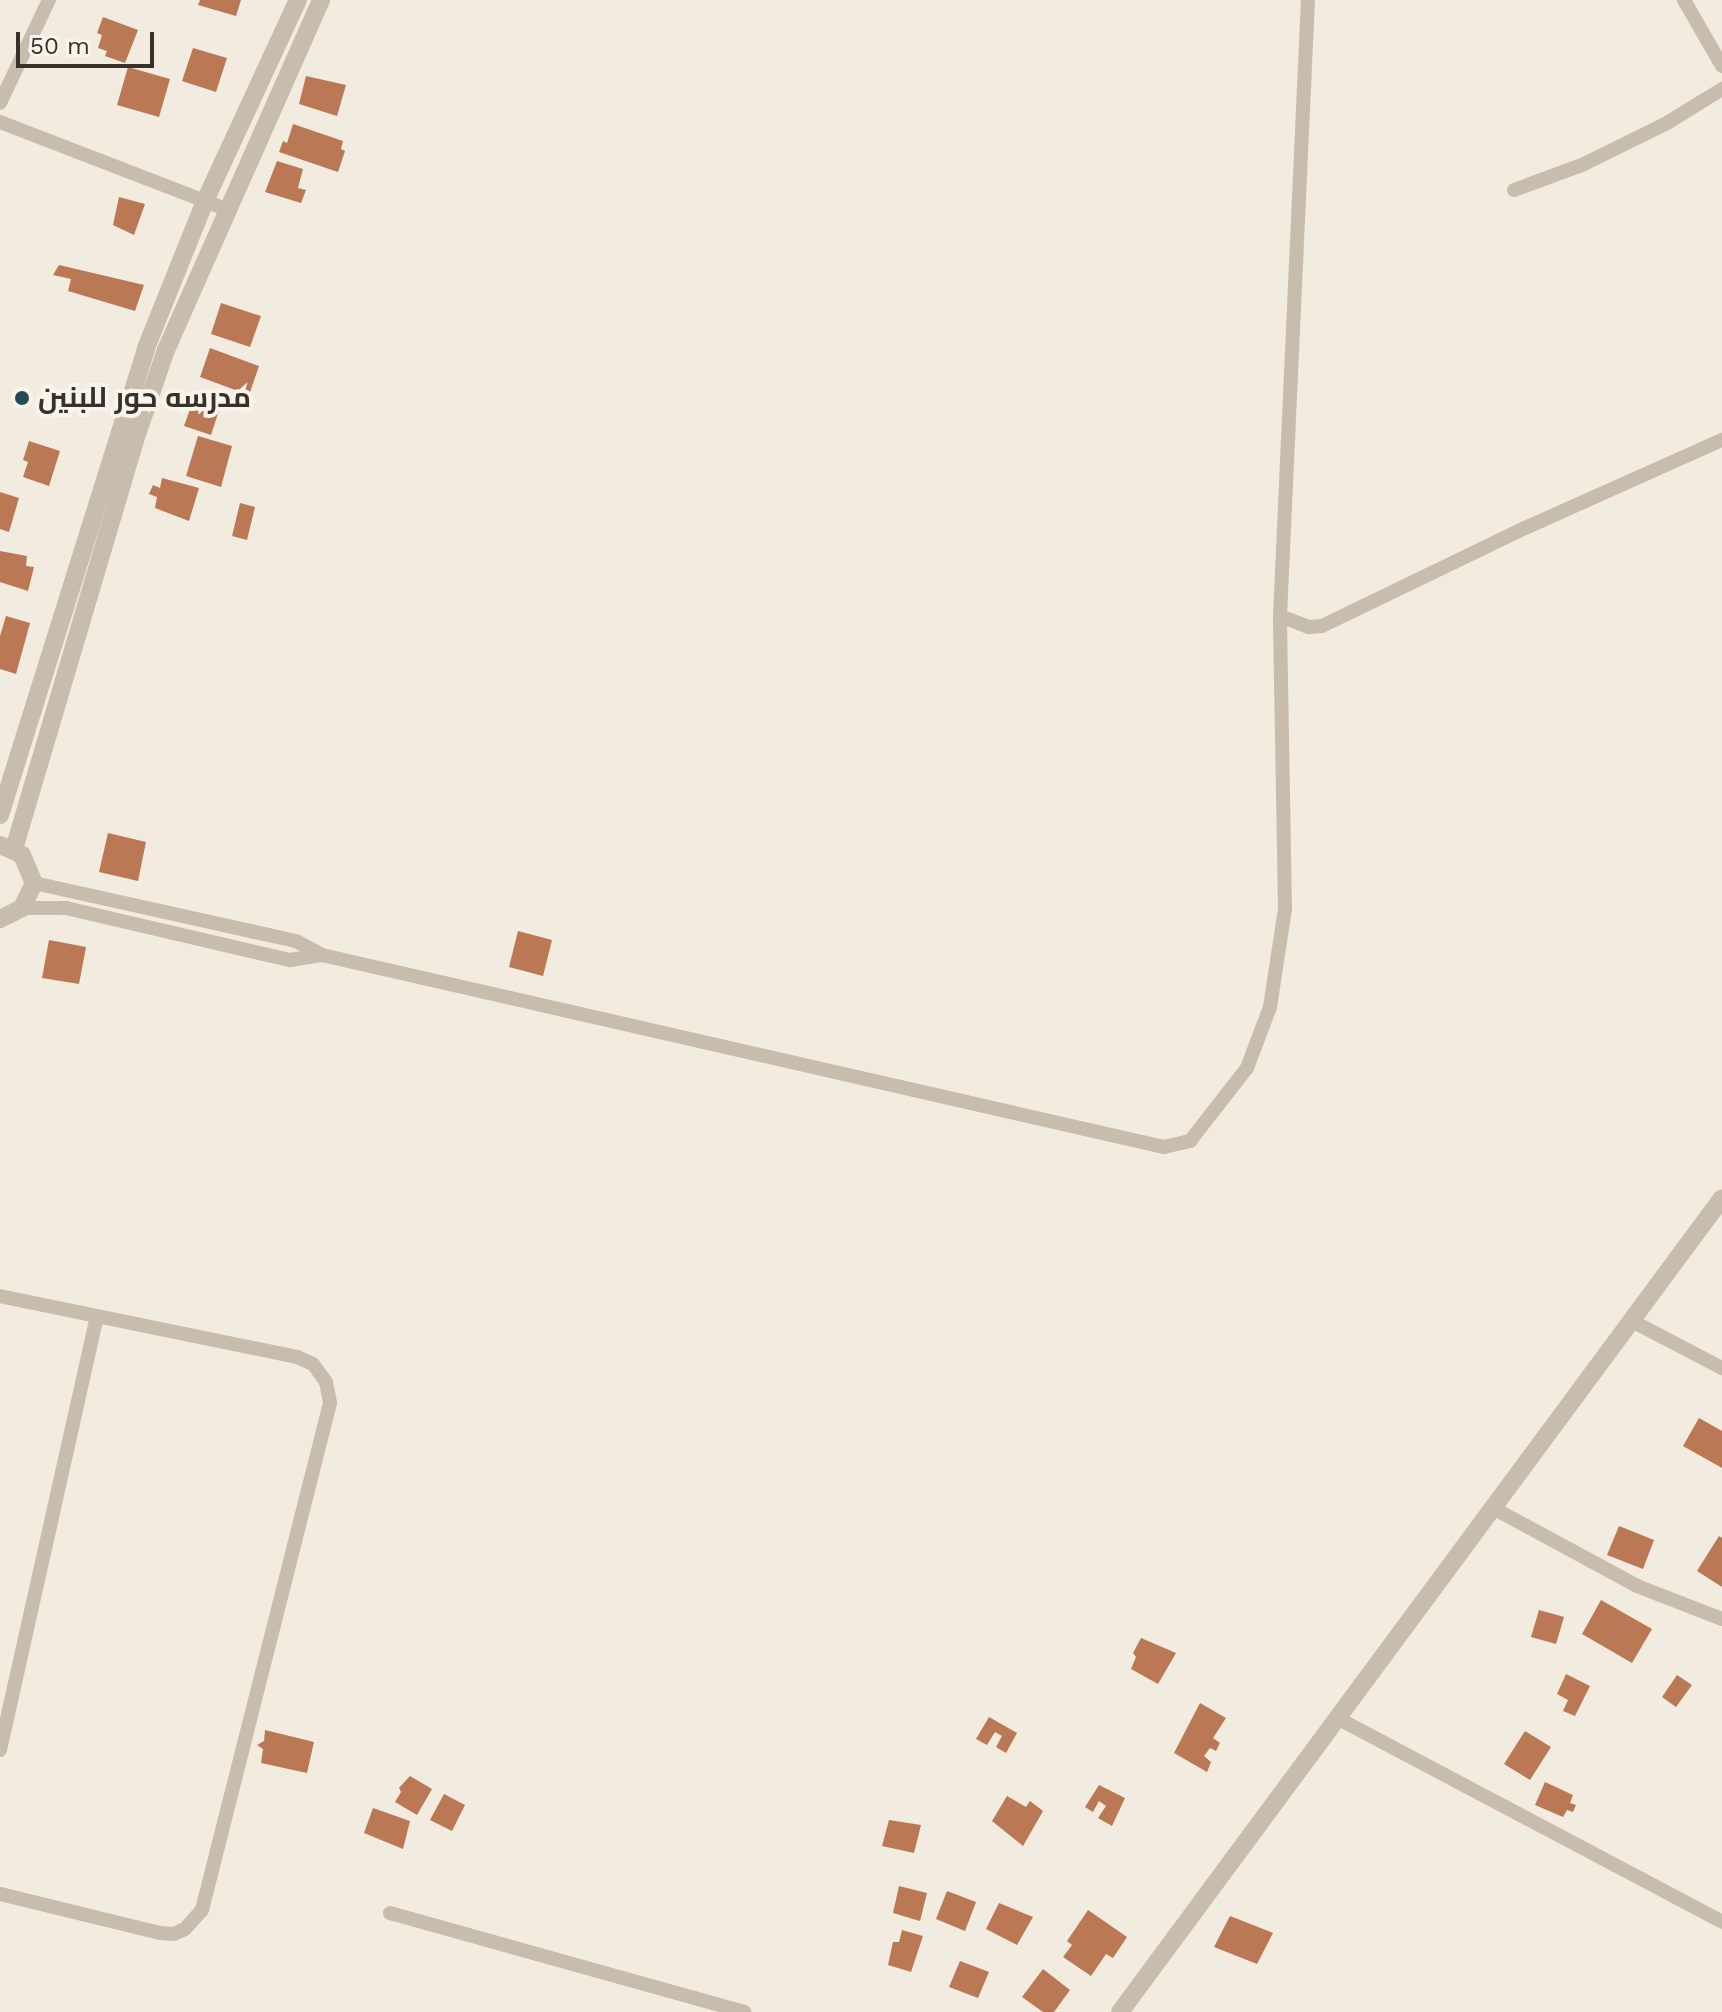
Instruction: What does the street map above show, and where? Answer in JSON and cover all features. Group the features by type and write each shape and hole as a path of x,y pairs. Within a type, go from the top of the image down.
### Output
{"street":[{"path":"0,103 49,0"},
{"path":"0,815 146,348 205,201 298,0"},
{"path":"1,922 22,908 34,883 28,863 7,847 150,395 166,350 321,0"},
{"path":"34,883 296,941 322,955 1164,1147 1190,1141 1247,1068 1270,1007 1285,909 1280,616 1308,0"},
{"path":"1684,0 1722,66"},
{"path":"1514,190 1582,165 1667,123 1722,89"},
{"path":"0,122 228,210"},
{"path":"1280,616 1309,627 1322,626 1525,528 1722,440"},
{"path":"22,908 66,908 290,960 322,955"},
{"path":"1120,2012 1722,1198"},
{"path":"0,1296 297,1357 313,1364 326,1382 330,1403 202,1910 185,1929 174,1934 160,1933 0,1894"},
{"path":"0,1750 97,1317"},
{"path":"1632,1321 1722,1368"},
{"path":"1493,1508 1637,1586 1722,1619"},
{"path":"1339,1719 1722,1922"},
{"path":"390,1913 744,2012"}],"building":[{"path":"200,0 241,0 236,16 198,5"},
{"path":"103,17 138,30 125,63 105,56 107,51 98,48 102,35 97,33"},
{"path":"193,48 227,58 216,92 182,81"},
{"path":"128,67 170,79 159,117 117,105"},
{"path":"306,76 346,85 337,116 299,104"},
{"path":"293,124 343,141 341,149 345,151 338,172 279,152 283,141 287,143"},
{"path":"277,161 303,169 298,188 306,190 301,203 265,192"},
{"path":"119,197 145,204 134,235 113,225"},
{"path":"59,265 144,285 135,311 68,291 71,279 53,275"},
{"path":"221,303 261,316 250,347 211,334"},
{"path":"210,348 259,366 249,395 200,377"},
{"path":"197,390 223,398 211,435 184,426"},
{"path":"198,436 232,446 221,487 186,476"},
{"path":"29,441 60,451 49,486 23,477 28,462 23,460"},
{"path":"162,478 199,488 189,521 155,508 157,497 149,494 153,485 160,488"},
{"path":"0,492 19,498 9,532 0,529"},
{"path":"240,503 255,507 247,540 232,536"},
{"path":"0,551 27,556 26,566 34,567 28,591 0,582"},
{"path":"6,616 30,623 16,674 0,669 0,636"},
{"path":"108,833 146,842 138,881 99,872"},
{"path":"518,931 552,940 543,976 509,967"},
{"path":"49,940 86,947 79,984 42,978"},
{"path":"1699,1418 1722,1431 1722,1468 1683,1446"},
{"path":"1619,1526 1654,1540 1643,1569 1607,1555"},
{"path":"1719,1536 1722,1538 1722,1587 1697,1571"},
{"path":"1601,1600 1652,1629 1632,1663 1582,1634"},
{"path":"1539,1610 1564,1617 1556,1644 1531,1637"},
{"path":"1141,1638 1176,1653 1158,1684 1131,1669 1136,1657 1133,1653"},
{"path":"1566,1674 1590,1686 1575,1716 1563,1711 1568,1700 1557,1694"},
{"path":"1677,1675 1692,1685 1676,1707 1662,1697"},
{"path":"1200,1703 1226,1718 1213,1738 1220,1743 1216,1751 1210,1748 1204,1756 1211,1762 1207,1772 1174,1753"},
{"path":"989,1717 1017,1733 1006,1753 996,1747 1002,1736 995,1732 987,1745 976,1739"},
{"path":"265,1730 314,1742 307,1773 261,1763 263,1749 257,1745 264,1741"},
{"path":"1525,1731 1551,1747 1530,1780 1504,1764"},
{"path":"410,1776 432,1789 417,1815 395,1802 401,1792 399,1788"},
{"path":"1545,1782 1573,1795 1570,1803 1576,1805 1573,1812 1567,1810 1563,1817 1535,1805"},
{"path":"1099,1785 1125,1798 1112,1826 1098,1818 1106,1806 1099,1801 1093,1812 1085,1807"},
{"path":"444,1794 465,1805 452,1831 430,1820"},
{"path":"1007,1796 1026,1807 1030,1801 1043,1811 1023,1846 992,1821"},
{"path":"373,1808 410,1821 403,1849 364,1833"},
{"path":"889,1820 921,1825 914,1853 882,1846"},
{"path":"899,1886 927,1893 920,1921 893,1913"},
{"path":"947,1891 976,1902 965,1931 936,1919"},
{"path":"999,1903 1033,1917 1017,1945 986,1929"},
{"path":"1088,1910 1127,1937 1113,1958 1106,1954 1091,1976 1063,1957 1072,1945 1067,1941"},
{"path":"1230,1916 1273,1933 1257,1964 1214,1947"},
{"path":"902,1930 923,1936 911,1972 888,1965 893,1942 899,1942"},
{"path":"960,1961 989,1972 978,1998 949,1987"},
{"path":"1043,1969 1070,1990 1054,2012 1043,2012 1022,1997"}],"place":[{"name":"مدرسه حور للبنين","path":"22,398"}]}
